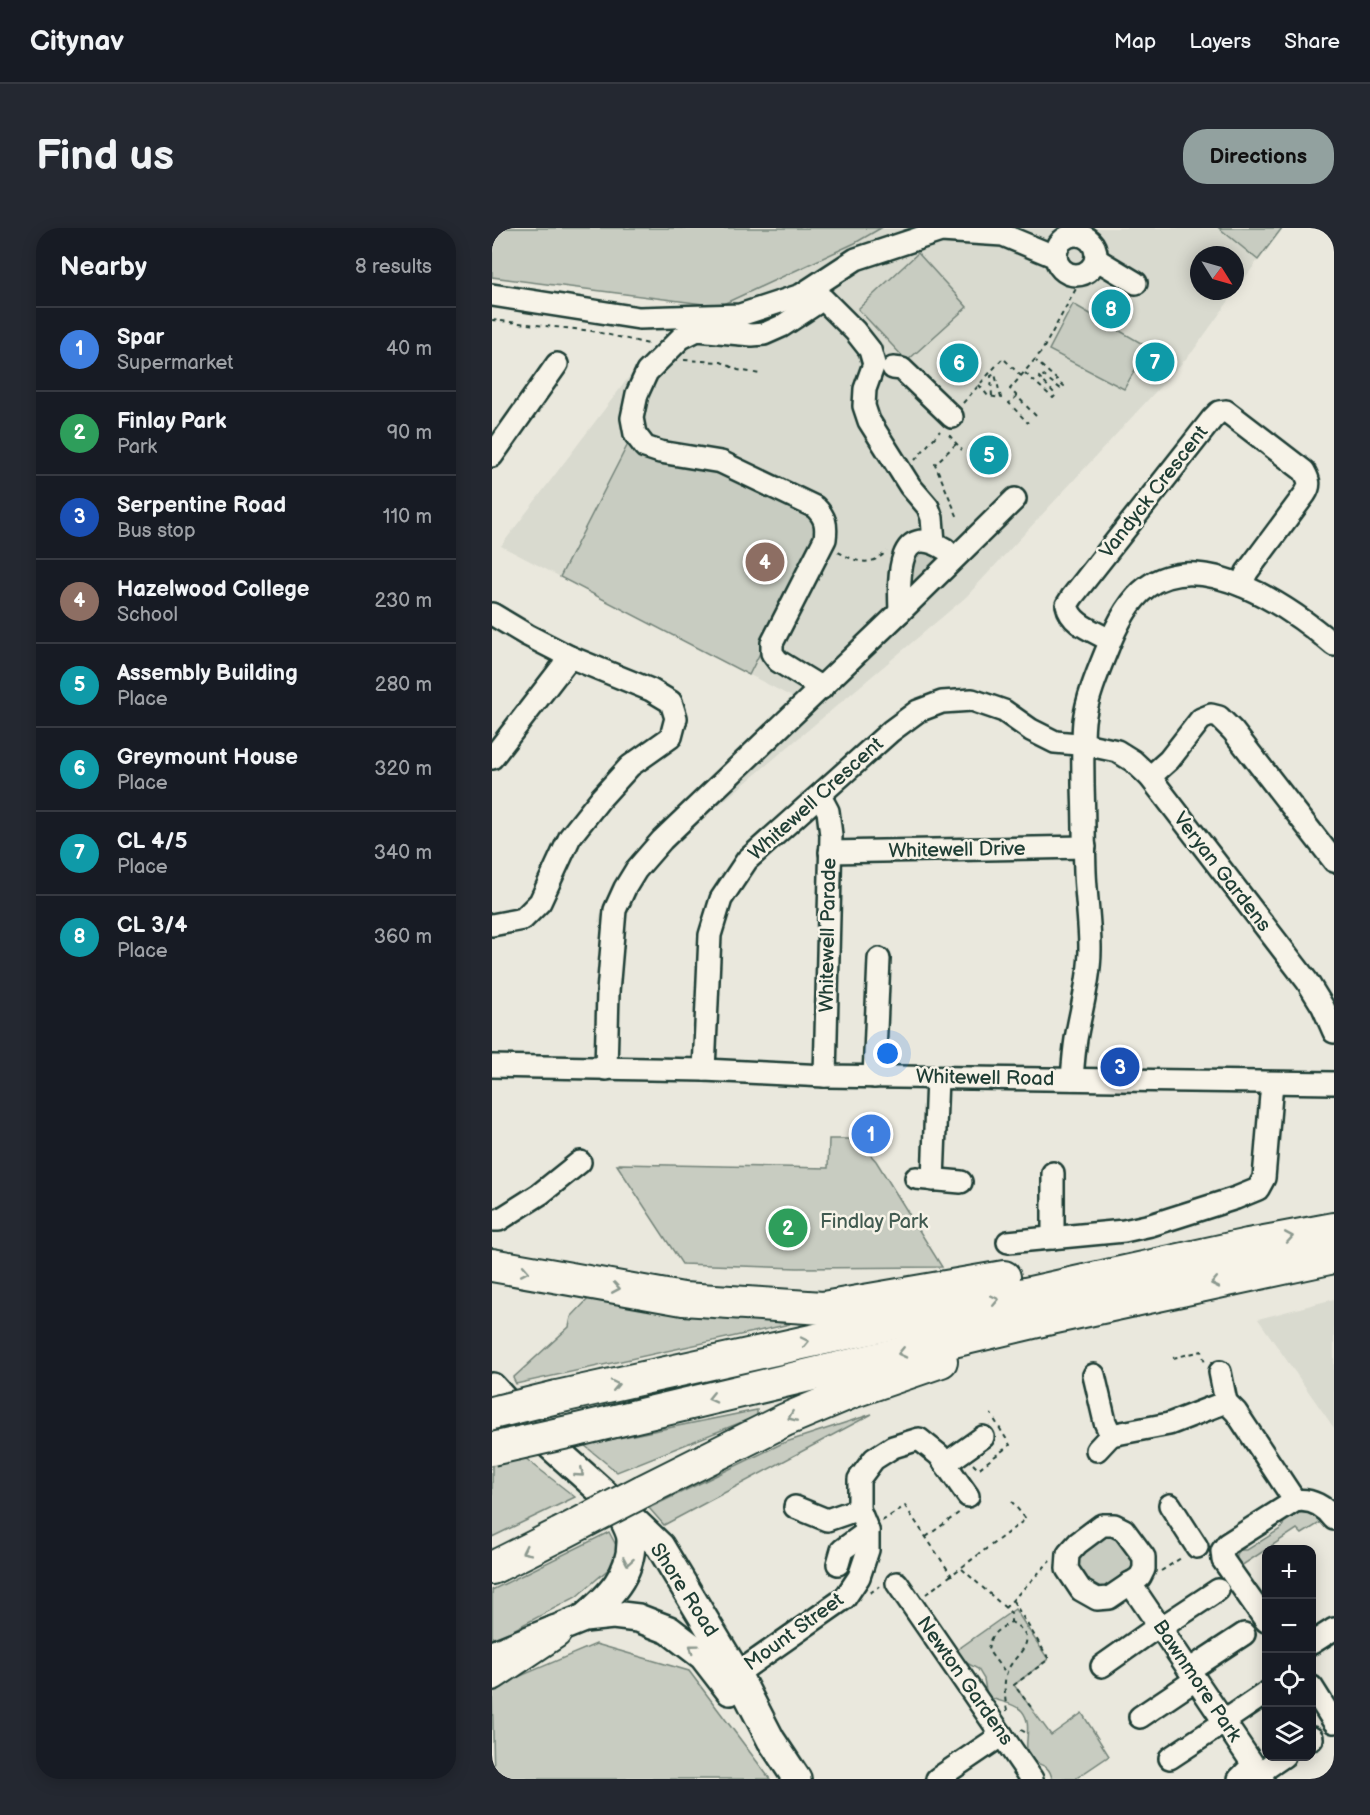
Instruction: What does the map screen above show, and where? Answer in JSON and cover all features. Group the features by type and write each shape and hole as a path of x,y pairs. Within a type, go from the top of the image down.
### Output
{"highway":[{"path":"492,1401 506,1416 557,1397 1248,1245 1334,1229"},
{"path":"492,1265 683,1299 823,1308 889,1299 1102,1259 1248,1245"},
{"path":"492,1449 1042,1320 1334,1257"},
{"path":"492,1568 785,1420 854,1391 920,1369 1042,1320"},
{"path":"492,1674 555,1632"}],"main road":[{"name":"Shore Road","path":"492,1387 501,1395 506,1416 630,1498 660,1546 731,1678 797,1779"},
{"path":"584,1618 614,1591 627,1570 632,1539 630,1498"},
{"name":"Shore Road","path":"492,1655 555,1632 584,1618 612,1615 638,1618 669,1630 731,1678"}],"street":[{"path":"822,688 778,661 772,653 772,643 825,539 824,516 815,507 721,462 660,452 645,447 635,434 632,418 637,394 647,372 681,338 697,330 739,324 801,295 856,259 941,231 1003,235 1056,257"},
{"path":"1074,235 1091,242 1095,248 1090,266 1078,276 1066,273 1061,269 1056,257 1059,245 1074,235"},
{"path":"1090,266 1136,283"},
{"path":"492,295 639,318 739,324 764,334 782,326 823,298 870,350 874,364 865,389 864,406 869,421 910,486 928,507 932,518 934,542"},
{"path":"492,456 556,364"},
{"path":"893,368 902,369 947,423"},
{"name":"Vandyck Crescent","path":"1110,640 1076,622 1069,614 1067,605 1212,418 1219,412 1226,411 1304,471 1309,480 1309,488 1247,572 1241,585"},
{"path":"606,1069 608,992 615,910 636,870 662,840 822,688 1015,499"},
{"path":"900,612 898,577 904,555 918,542 926,540 934,542 957,556"},
{"path":"1072,1079 1090,950 1085,847 1084,719 1110,640 1126,611 1146,588 1170,576 1194,573 1221,578 1241,585 1293,613 1334,645"},
{"path":"492,614 570,657 651,690 671,702 676,718 671,737 630,766 570,837 540,903 523,919 492,925"},
{"path":"494,750 570,657"},
{"name":"Whitewell Crescent","path":"704,1070 710,935 721,898 747,860 891,731 918,711 942,702 972,700 1004,711 1031,730 1055,742 1083,745"},
{"path":"1150,777 1169,759 1201,719 1210,715 1219,717 1233,731 1334,861"},
{"name":"Veryan Gardens","path":"1083,745 1117,751 1133,761 1150,777 1307,981 1323,1007 1334,1032"},
{"name":"Whitewell Parade","path":"819,796 828,811 831,834 825,1076"},
{"name":"Whitewell Drive","path":"830,852 1085,847"},
{"path":"874,1077 879,959"},
{"name":"Whitewell Road","path":"492,1066 704,1070 874,1077 1334,1083"},
{"path":"937,1077 925,1179 961,1182"},
{"path":"1008,1242 1124,1231 1151,1225 1258,1189 1264,1178 1272,1083"},
{"path":"492,1220 499,1220 540,1194 580,1162"},
{"path":"1053,1173 1053,1238"},
{"path":"1213,1372 1226,1402 1236,1412 1295,1501"},
{"path":"1094,1375 1104,1422 1104,1443 1169,1424 1226,1402"},
{"path":"945,1464 983,1437"},
{"path":"838,1564 842,1550 868,1531 859,1509 859,1479 874,1459 893,1447 919,1438 939,1455 968,1496"},
{"path":"1262,1615 1222,1560 1222,1551 1227,1544 1295,1501 1304,1499 1326,1508 1334,1519"},
{"path":"1170,1505 1197,1547"},
{"path":"795,1507 827,1521 859,1509"},
{"path":"1102,1525 1114,1525 1124,1530 1144,1557 1144,1569 1140,1577 1109,1599 1097,1599 1081,1590 1067,1569 1068,1554 1078,1543 1102,1525"},
{"name":"Mount Street","path":"731,1678 845,1598 859,1577 867,1550 868,1531"},
{"name":"Newton Gardens","path":"897,1583 1032,1779"},
{"name":"Bawnmore Park","path":"1130,1583 1192,1675 1253,1774"},
{"path":"1102,1666 1218,1590"},
{"path":"1316,1640 1334,1629"},
{"path":"1140,1717 1244,1634"},
{"path":"1316,1695 1334,1722"},
{"path":"1170,1758 1262,1696"},
{"path":"938,1779 1002,1735"},
{"path":"1253,1774 1275,1761"}],"path":[{"path":"1036,416 1010,389 1042,351 1090,266"},
{"path":"492,320 592,331 654,345 665,353"},
{"path":"966,400 1003,358 1022,377"},
{"path":"1025,373 1053,398 1056,395 1039,377 1041,374 1061,389 1064,386 1035,360"},
{"path":"686,361 721,362 738,370 760,374"},
{"path":"980,385 987,396 992,397 1001,398 995,374 991,376 992,397"},
{"path":"1017,396 1010,403 1028,423"},
{"path":"947,423 956,444 962,450"},
{"path":"956,444 935,464 958,518"},
{"path":"922,453 927,447"},
{"path":"856,561 874,560 889,549"},
{"path":"1173,1358 1202,1351 1213,1372"},
{"path":"926,1537 967,1507 968,1496"},
{"path":"912,1604 962,1569 1026,1519 1012,1503"},
{"path":"868,1531 905,1506 952,1576"},
{"path":"1161,1571 1197,1547"},
{"path":"1005,1608 1057,1554 1068,1554"},
{"path":"962,1569 1011,1613 1011,1622"},
{"path":"1013,1601 1049,1659 1014,1685 1030,1707"},
{"path":"1006,1674 988,1650 990,1639 997,1630 1011,1622"},
{"path":"1007,1713 1006,1674 1025,1645 1025,1635 1021,1628 1011,1622"}],"shaded area":[{"path":"881,228 1219,228 1241,246 1190,246 1190,300 1229,300 1193,351 966,597 649,864 629,894 620,923 598,922 611,886 632,854 792,697 501,546 638,365 697,304 719,306 855,243"},
{"path":"1244,249 1258,260 1244,280"},
{"path":"1334,1299 1334,1428 1258,1319"}],"green space":[{"path":"492,228 881,228 855,243 719,306 492,277"},
{"path":"1219,228 1282,228 1258,260 1244,246"},
{"path":"918,253 967,307 907,361 858,309"},
{"path":"1073,304 1148,347 1124,389 1049,350"},
{"path":"629,442 720,465 810,508 819,528 811,551 749,675 560,577"},
{"path":"922,551 935,556 937,565 912,591 912,563"},
{"name":"Findlay Park","path":"829,1139 856,1139 876,1161 942,1267 797,1268 682,1264 617,1165 828,1168"},
{"path":"590,1297 790,1324 516,1384 513,1378 569,1327 571,1317"},
{"path":"757,1410 757,1416 617,1472 584,1445"},
{"path":"872,1414 664,1525 649,1508 783,1443"},
{"path":"525,1458 575,1497 492,1537 492,1465"},
{"path":"1301,1511 1313,1514 1323,1521 1302,1534 1297,1529 1273,1545 1262,1545 1262,1552 1241,1566 1239,1564 1237,1556 1240,1550 1247,1550 1282,1528 1284,1522"},
{"path":"609,1532 617,1547 612,1566 576,1597 492,1641 492,1590"},
{"path":"1101,1532 1115,1532 1136,1560 1136,1569 1102,1593 1092,1592 1075,1567 1075,1557"},
{"path":"1015,1609 1048,1659 1014,1685 1051,1735 1082,1713 1109,1756 1075,1779 1052,1779 1048,1769 1029,1757 1027,1752 1028,1729 1022,1711 1015,1706 987,1696 984,1679 978,1669 965,1662 957,1650"},
{"path":"596,1644 689,1671 770,1779 494,1779 492,1688"}],"place":[{"name":"CL 3/4","path":"1111,309"},
{"name":"CL 4/5","path":"1155,362"},
{"name":"Greymount House","path":"959,363"},
{"name":"Assembly Building","path":"989,455"},
{"name":"Hazelwood College","path":"765,562"},
{"name":"Serpentine Road","path":"1120,1067"},
{"name":"Spar","path":"871,1134"},
{"name":"Finlay Park","path":"788,1228"}]}
